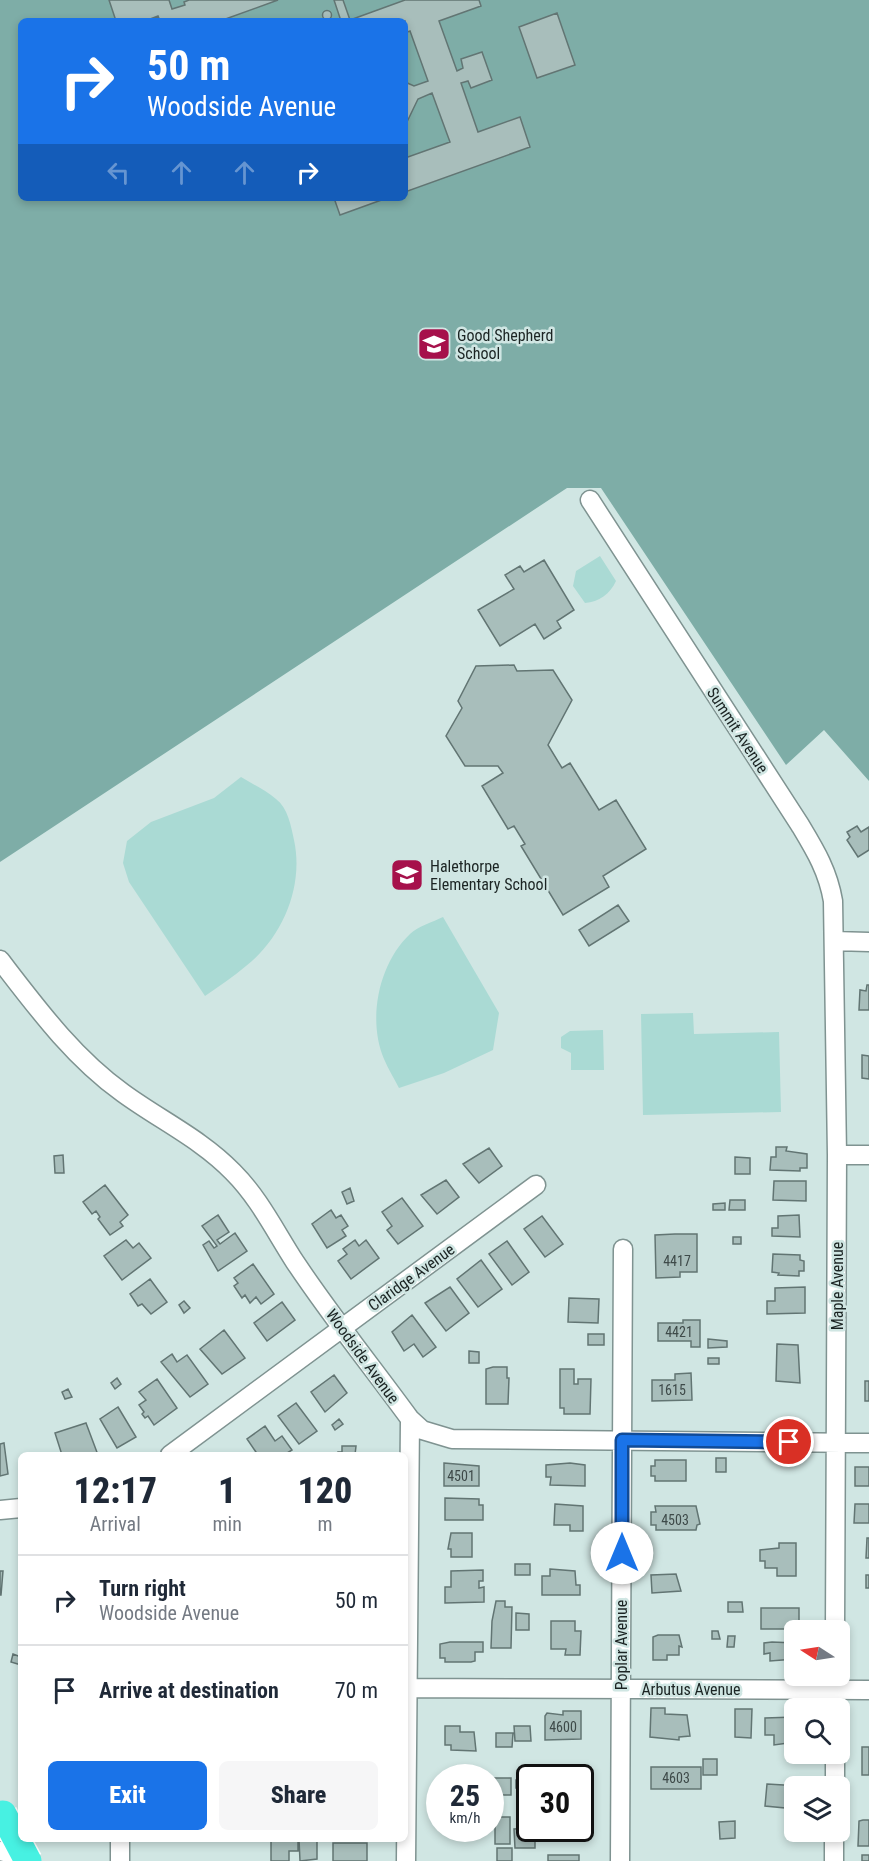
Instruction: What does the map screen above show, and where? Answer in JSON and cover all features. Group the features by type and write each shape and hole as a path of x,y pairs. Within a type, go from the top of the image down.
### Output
{"highway":[{"path":"3,1814 28,1861"}],"street":[{"name":"Summit Avenue","path":"590,500 824,864 833,901 834,941"},
{"path":"834,941 869,942"},
{"name":"Maple Avenue","path":"834,941 837,1155 835,1620"},
{"name":"Woodside Avenue","path":"0,960 50,1025 98,1074 212,1152 234,1173 255,1198 295,1261 342,1327 410,1419 422,1430 452,1439 869,1443"},
{"path":"837,1155 869,1155"},
{"name":"Claridge Avenue","path":"174,1452 536,1185"},
{"name":"Poplar Avenue","path":"620,1861 623,1250"},
{"path":"408,1554 410,1419"},
{"path":"0,1510 18,1508"},
{"name":"Arbutus Avenue","path":"408,1688 621,1689 784,1684"},
{"name":"Arbutus Avenue","path":"850,1686 869,1690"},
{"path":"120,1842 120,1861"},
{"path":"406,1842 406,1861"},
{"path":"834,1842 834,1861"},
{"path":"0,1851 41,1861"}],"shaded area":[{"name":"Good Shepherd School","path":"0,0 869,0 869,781 824,730 786,765 601,488 567,488 0,862"},
{"path":"600,556 616,581 604,596 585,603 573,586 576,571"},
{"path":"241,777 268,793 283,807 294,840 296,875 288,909 271,941 246,966 205,996 129,882 123,863 127,841 151,822 214,798"},
{"path":"443,917 499,1013 493,1050 444,1073 399,1088 379,1043 377,1010 379,992 390,960 399,946 413,931"},
{"path":"693,1013 694,1034 779,1032 781,1112 643,1115 641,1014"},
{"path":"603,1030 604,1070 571,1070 571,1053 561,1048 561,1037 570,1031"}],"building":[{"path":"109,0 169,0 172,9 185,5 184,2 189,0 278,0 228,18 159,18 158,16 115,18"},
{"path":"334,0 343,0 349,18 340,18"},
{"path":"405,0 479,0 481,6 439,21 457,71 463,68 461,59 482,52 492,80 471,88 468,81 461,83 478,132 520,117 530,147 408,191 408,157 450,142 432,93 418,99 408,120 408,83 414,86 428,81 410,31 408,32 408,18 356,18"},
{"path":"327,10 332,15 330,18 324,18 322,15"},
{"path":"557,13 575,65 537,78 519,27"},
{"path":"335,201 379,201 340,215"},
{"path":"544,560 574,610 557,621 561,628 544,639 535,624 500,646 478,610 514,589 505,575 520,566 524,572"},
{"path":"514,665 517,671 553,670 572,700 548,745 562,768 570,763 599,810 616,800 646,849 603,876 609,887 563,915 521,846 525,844 514,826 508,829 482,786 503,773 498,766 465,766 446,736 462,708 458,701 476,666"},
{"path":"857,826 861,832 869,827 869,850 858,857 847,840 850,837 847,832"},
{"path":"618,905 629,921 589,946 579,930"},
{"path":"869,985 869,1010 859,1010 860,990 866,991"},
{"path":"862,1055 869,1056 869,1079 862,1078"},
{"path":"776,1147 787,1147 786,1151 807,1154 807,1168 800,1168 800,1171 770,1170 771,1157 776,1157"},
{"path":"489,1148 502,1166 479,1183 463,1164"},
{"path":"63,1155 64,1173 55,1173 54,1156"},
{"path":"735,1157 750,1158 750,1174 735,1174"},
{"path":"446,1180 459,1197 437,1214 421,1195"},
{"path":"774,1181 806,1181 806,1201 773,1200"},
{"path":"105,1185 128,1215 120,1222 123,1226 110,1235 98,1219 100,1217 96,1211 92,1214 83,1202"},
{"path":"350,1188 354,1201 347,1204 342,1192"},
{"path":"402,1198 423,1226 398,1244 387,1230 392,1226 382,1212"},
{"path":"730,1200 745,1200 745,1210 729,1210"},
{"path":"725,1203 725,1210 713,1210 713,1204"},
{"path":"331,1210 336,1218 341,1215 348,1226 342,1230 346,1236 327,1248 312,1224"},
{"path":"218,1215 229,1232 217,1240 220,1244 235,1233 247,1251 218,1271 203,1245 209,1241 214,1248 217,1246 202,1226"},
{"path":"799,1215 800,1237 772,1236 772,1228 778,1228 778,1216"},
{"path":"542,1216 563,1244 545,1257 524,1229"},
{"path":"697,1234 697,1272 680,1272 680,1277 656,1278 655,1235"},
{"path":"733,1237 741,1237 741,1244 733,1244"},
{"path":"126,1240 133,1248 139,1243 151,1258 122,1280 104,1256"},
{"path":"355,1240 359,1246 366,1240 379,1258 351,1279 338,1261 347,1254 343,1249"},
{"path":"507,1241 529,1272 512,1285 489,1254"},
{"path":"773,1254 800,1255 800,1260 804,1261 804,1271 799,1271 799,1276 778,1275 779,1273 772,1272"},
{"path":"481,1260 502,1289 478,1307 457,1279"},
{"path":"253,1264 274,1294 261,1304 256,1297 250,1303 245,1295 242,1298 234,1286 238,1283 234,1278"},
{"path":"150,1279 167,1302 151,1314 142,1304 138,1306 130,1294"},
{"path":"450,1287 469,1313 446,1331 425,1303"},
{"path":"805,1287 805,1313 767,1314 767,1301 775,1301 775,1288"},
{"path":"569,1298 599,1299 598,1323 568,1322"},
{"path":"184,1301 190,1308 184,1313 179,1305"},
{"path":"282,1302 295,1320 267,1341 254,1323"},
{"path":"412,1315 436,1347 423,1357 414,1344 404,1351 392,1332"},
{"path":"683,1320 700,1320 700,1347 691,1347 691,1341 658,1341 658,1323 683,1323"},
{"path":"224,1330 245,1358 222,1374 200,1349"},
{"path":"588,1334 604,1334 604,1345 588,1345"},
{"path":"708,1339 727,1341 727,1347 708,1348"},
{"path":"777,1344 798,1345 800,1383 776,1381"},
{"path":"469,1351 479,1352 479,1363 469,1363"},
{"path":"172,1354 177,1362 187,1355 208,1384 190,1397 161,1362"},
{"path":"708,1358 719,1358 719,1364 708,1364"},
{"path":"507,1367 508,1404 486,1404 486,1369"},
{"path":"560,1369 574,1369 574,1384 578,1384 578,1379 591,1379 590,1414 564,1414 564,1408 560,1408"},
{"path":"691,1373 692,1400 652,1401 652,1380 675,1380 675,1374"},
{"path":"334,1375 347,1393 325,1412 311,1392"},
{"path":"117,1378 121,1384 115,1389 111,1383"},
{"path":"157,1379 177,1408 154,1425 148,1416 145,1418 142,1414 144,1412 139,1405 146,1400 139,1392"},
{"path":"865,1381 869,1381 869,1401 865,1401"},
{"path":"68,1389 72,1397 65,1399 62,1392"},
{"path":"296,1403 317,1431 299,1444 278,1416"},
{"path":"118,1407 136,1437 117,1448 100,1419"},
{"path":"339,1419 343,1424 335,1430 332,1425"},
{"path":"86,1423 97,1452 61,1452 55,1433"},
{"path":"265,1426 275,1441 282,1436 292,1450 289,1452 256,1452 247,1439"},
{"path":"4,1443 8,1474 0,1476 0,1444"},
{"path":"342,1446 356,1446 355,1452 342,1452"},
{"path":"716,1458 726,1458 726,1472 716,1472"},
{"path":"655,1460 686,1460 686,1481 655,1481 655,1476 651,1476 651,1466 655,1466"},
{"path":"444,1463 479,1466 479,1486 444,1486"},
{"path":"570,1463 585,1465 585,1486 550,1485 551,1477 546,1477 546,1465"},
{"path":"855,1467 869,1467 869,1486 855,1486"},
{"path":"445,1498 479,1499 479,1505 483,1505 483,1520 445,1520"},
{"path":"555,1504 583,1506 583,1531 570,1531 570,1525 554,1525"},
{"path":"855,1504 869,1504 869,1523 854,1523"},
{"path":"655,1506 696,1506 700,1524 697,1525 696,1530 656,1530 656,1525 651,1525 651,1512 656,1512"},
{"path":"451,1533 472,1533 472,1557 451,1557 451,1549 448,1549"},
{"path":"867,1538 869,1538 869,1558 866,1558"},
{"path":"779,1543 796,1543 796,1576 777,1576 777,1568 765,1568 765,1561 760,1561 760,1550 779,1548"},
{"path":"515,1564 530,1564 530,1575 515,1575"},
{"path":"550,1569 575,1571 576,1585 580,1585 580,1595 542,1595 542,1576 550,1576"},
{"path":"483,1570 483,1581 479,1581 479,1588 484,1587 484,1602 445,1603 445,1587 451,1587 451,1571"},
{"path":"0,1571 3,1571 1,1595 0,1595"},
{"path":"676,1574 681,1591 652,1593 651,1575"},
{"path":"866,1575 869,1575 869,1588 866,1588"},
{"path":"496,1601 505,1601 505,1607 512,1607 511,1648 491,1648 492,1621"},
{"path":"728,1602 742,1602 743,1612 728,1612"},
{"path":"761,1608 799,1608 799,1620 784,1620 784,1629 761,1629"},
{"path":"516,1613 529,1614 529,1630 516,1630"},
{"path":"551,1621 575,1621 575,1631 581,1631 580,1655 565,1655 566,1649 551,1649"},
{"path":"712,1631 718,1631 720,1639 712,1639"},
{"path":"679,1635 682,1647 679,1646 679,1655 667,1655 667,1660 653,1660 653,1637"},
{"path":"728,1636 735,1636 734,1647 727,1647"},
{"path":"483,1642 483,1652 475,1652 475,1661 445,1662 445,1658 440,1658 440,1644"},
{"path":"764,1643 784,1643 784,1660 770,1661 770,1653 764,1654"},
{"path":"13,1654 18,1656 18,1664 11,1662"},
{"path":"651,1708 665,1708 665,1714 687,1715 690,1736 679,1737 679,1740 650,1737"},
{"path":"735,1709 752,1709 751,1738 735,1737"},
{"path":"563,1711 581,1711 581,1739 545,1740 545,1716 547,1713 563,1715"},
{"path":"784,1717 784,1744 774,1745 774,1735 765,1735 765,1718"},
{"path":"445,1726 460,1726 460,1732 474,1732 476,1751 451,1750 451,1745 445,1745"},
{"path":"514,1726 530,1726 531,1741 515,1741"},
{"path":"496,1733 513,1733 512,1747 496,1747"},
{"path":"862,1747 869,1747 869,1775 862,1775"},
{"path":"703,1759 717,1759 717,1775 703,1775"},
{"path":"651,1767 701,1767 701,1789 651,1789"},
{"path":"504,1778 511,1778 511,1795 504,1795"},
{"path":"767,1784 784,1785 784,1808 765,1806"},
{"path":"504,1817 510,1817 510,1844 495,1844 495,1842 504,1842"},
{"path":"869,1820 869,1846 858,1846 859,1821"},
{"path":"735,1821 735,1838 720,1839 719,1822"},
{"path":"514,1829 516,1829 516,1842 535,1842 535,1848 515,1848"},
{"path":"271,1842 298,1842 298,1851 289,1851 289,1861 271,1861"},
{"path":"299,1842 317,1842 317,1859 300,1861"},
{"path":"333,1843 367,1843 367,1861 333,1861"},
{"path":"497,1848 512,1848 512,1861 497,1861"},
{"path":"548,1855 579,1855 579,1861 548,1861"},
{"path":"862,1855 869,1855 869,1861 862,1861"}],"place":[{"name":"Good Shepherd School","path":"434,344"},
{"name":"Halethorpe Elementary School","path":"407,875"}],"route":[{"path":"622,1553 622,1440 789,1442"}]}
